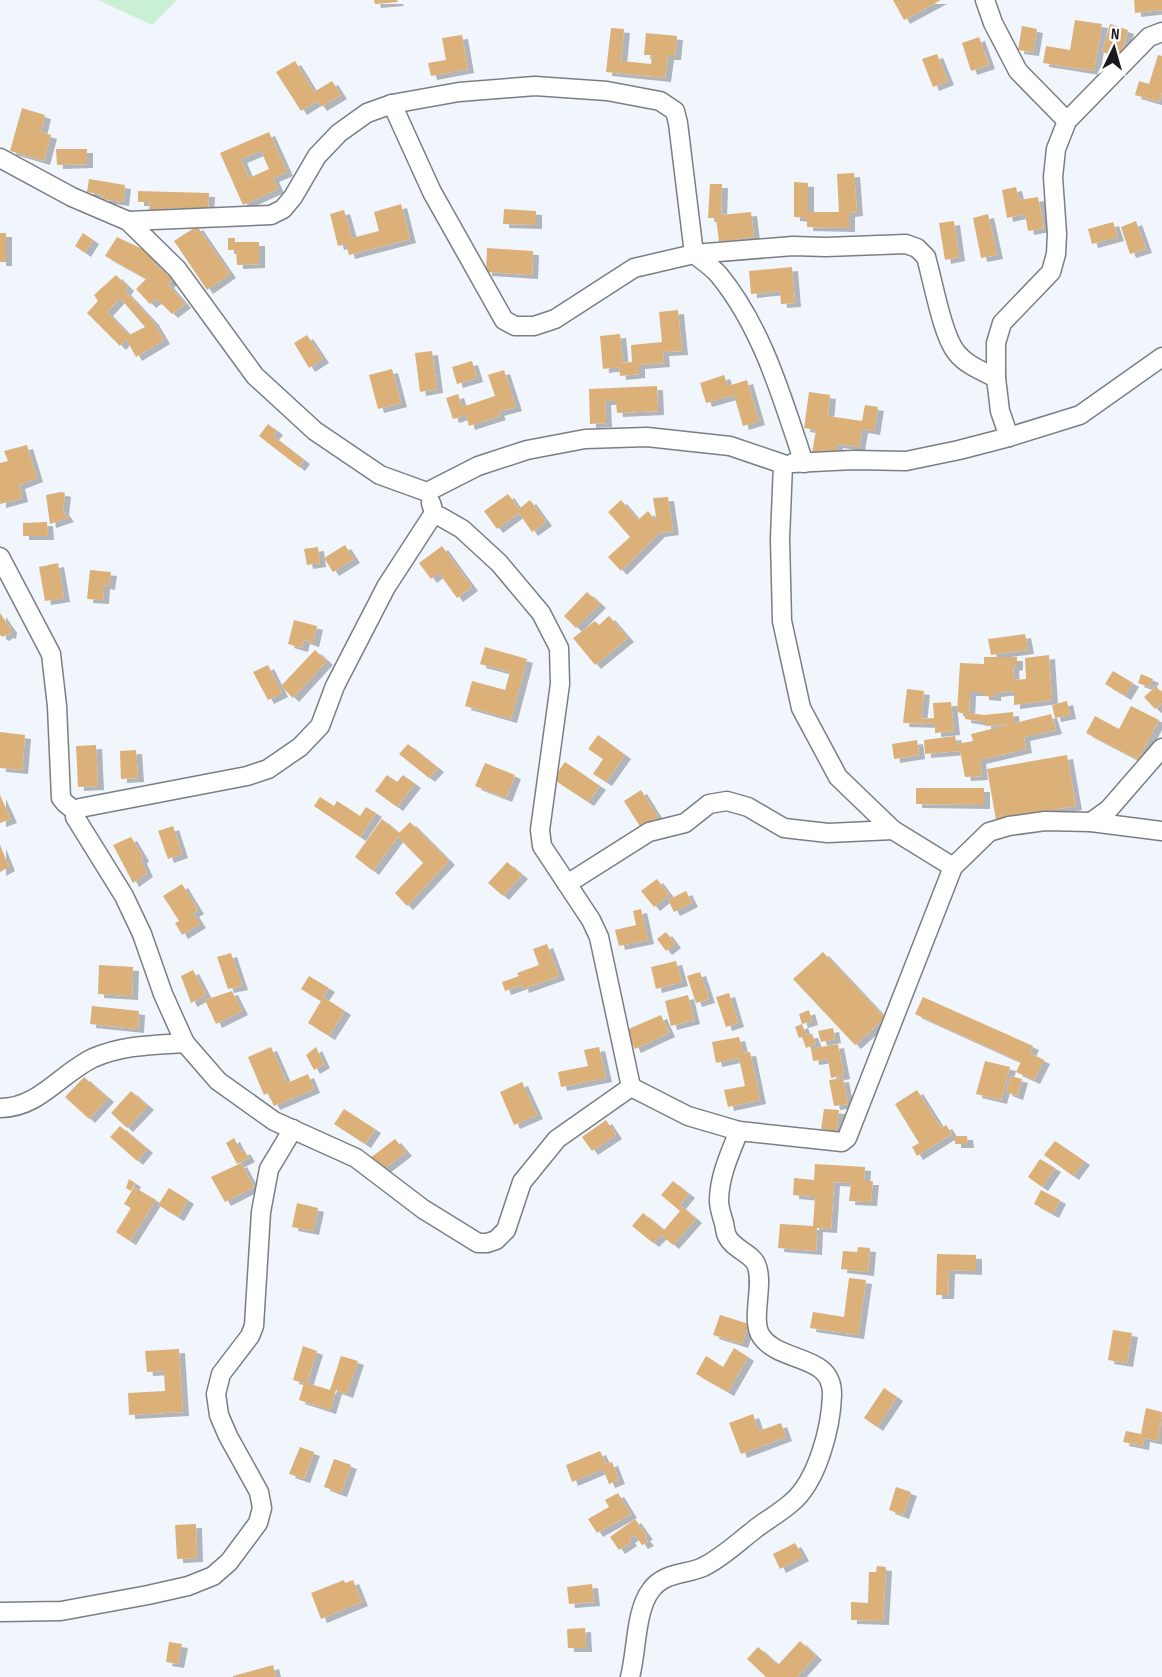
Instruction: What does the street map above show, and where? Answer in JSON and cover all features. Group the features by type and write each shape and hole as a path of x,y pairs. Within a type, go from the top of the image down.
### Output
{"street":[{"path":"985,0 993,23 1018,71 1067,121"},
{"path":"1009,437 1000,411 996,378 996,343 1002,323 1051,272 1056,254 1057,234 1053,177 1056,149 1067,121 1149,37 1162,32"},
{"path":"128,221 271,215 283,209 293,198 317,156 339,133 367,113 392,104 459,92 535,86 606,91 660,101 675,111 678,123 694,254 718,273 744,311 776,378 804,463"},
{"path":"392,104 432,192 504,320 515,326 534,326 555,319 634,268 694,254 793,246 906,244 917,248 926,257 948,338 956,352 969,364 996,378"},
{"path":"0,158 72,197 128,221 177,268 255,376 315,430 380,475 427,492 478,466 527,450 585,439 647,437 730,446 783,464 906,460 959,450 1080,415 1162,357"},
{"path":"783,464 780,539 782,621 801,708 838,777 893,830 953,867"},
{"path":"427,492 434,513 462,529 500,563 542,613 559,648 560,684 540,830 542,846 591,920 599,937 630,1087"},
{"path":"75,811 80,808 247,776 268,769 300,747 320,726 335,686 386,587 434,513"},
{"path":"0,557 51,654 57,706 61,798 64,804 75,811"},
{"path":"1091,822 1109,809 1162,748"},
{"path":"567,884 649,832 685,823 709,804 727,801 748,807 784,828 828,833 893,830"},
{"path":"75,811 75,817 124,896 142,934 163,994 185,1043 218,1081 274,1121 356,1158 423,1209 478,1243 496,1240 506,1230 522,1182 557,1139 630,1087"},
{"path":"630,1087 688,1116 739,1131 842,1142 847,1138 953,867 989,832 1009,826 1045,821 1091,822 1162,831"},
{"path":"0,1108 9,1108 36,1098 92,1059 130,1046 185,1043"},
{"path":"0,1612 61,1611 188,1586 213,1576 229,1562 258,1523 262,1508 259,1492 228,1437 219,1415 216,1394 221,1374 250,1336 254,1326 261,1212 267,1180 270,1169 293,1129"},
{"path":"630,1677 644,1601 652,1587 665,1576 696,1570 720,1559 767,1519 792,1502 813,1476 826,1435 832,1396 831,1379 822,1368 771,1345 760,1335 757,1318 759,1288 756,1264 738,1251 727,1236 719,1201 726,1164 739,1131"}],"green space":[{"path":"98,0 177,0 152,25"}],"building":[{"path":"374,0 397,0 398,2 375,4"},
{"path":"893,0 941,0 904,20"},
{"path":"1134,0 1162,0 1162,10 1135,13"},
{"path":"1075,20 1102,24 1094,71 1043,63 1046,46 1070,50"},
{"path":"1110,24 1128,30 1120,58 1102,52"},
{"path":"1022,26 1037,29 1033,52 1018,50"},
{"path":"611,28 624,29 621,61 651,64 652,55 644,55 646,33 677,36 675,56 668,56 665,78 606,72"},
{"path":"462,35 468,69 431,76 428,63 446,60 442,38"},
{"path":"979,37 989,65 971,71 962,43"},
{"path":"937,54 948,81 933,87 922,59"},
{"path":"1158,55 1162,56 1162,92 1159,102 1135,95 1139,81 1149,84"},
{"path":"295,61 314,92 332,81 341,95 321,107 317,101 301,111 276,72"},
{"path":"22,108 45,115 41,132 51,135 44,161 10,151"},
{"path":"269,132 287,172 273,178 278,189 243,205 220,153","holes":["261,151 269,169 249,178 241,159"]},
{"path":"56,149 87,149 87,164 57,165"},
{"path":"854,173 857,212 849,213 849,228 807,227 807,218 794,217 794,182 808,183 808,212 839,212 837,174"},
{"path":"89,179 125,185 123,202 102,199 103,195 87,192"},
{"path":"710,184 722,184 721,215 751,212 754,237 719,242 716,218 708,218"},
{"path":"1016,187 1019,200 1038,197 1044,228 1028,231 1025,214 1007,218 1002,190"},
{"path":"138,191 209,193 208,209 167,208 167,212 149,211 150,202 138,202"},
{"path":"401,204 410,239 349,255 346,244 338,246 330,214 344,210 352,238 379,231 374,212"},
{"path":"504,209 536,211 536,225 503,224"},
{"path":"988,214 997,255 981,258 973,218"},
{"path":"954,221 959,257 945,260 939,223"},
{"path":"1136,221 1146,249 1130,254 1121,227"},
{"path":"1113,222 1118,237 1092,244 1088,229"},
{"path":"197,226 230,274 207,290 174,241"},
{"path":"0,233 6,233 6,262 0,262"},
{"path":"83,233 93,240 85,253 75,246"},
{"path":"117,237 157,256 154,263 172,279 168,284 185,304 172,314 157,299 150,304 136,289 146,279 105,256"},
{"path":"228,238 235,238 235,242 259,242 259,264 237,265 236,250 228,250"},
{"path":"487,248 533,251 532,275 486,272"},
{"path":"792,267 795,303 781,304 780,291 751,294 749,271"},
{"path":"116,275 128,287 125,291 153,321 164,340 136,357 126,339 120,346 87,313 98,301 94,295","holes":["120,298 145,327 129,335 107,312"]},
{"path":"678,310 682,351 663,352 664,363 639,365 639,374 620,376 619,367 603,369 600,336 620,334 623,363 632,362 631,345 662,342 659,312"},
{"path":"307,335 323,359 309,368 294,343"},
{"path":"432,351 437,389 420,392 415,353"},
{"path":"472,361 477,378 457,384 452,367"},
{"path":"392,369 401,403 378,409 369,375"},
{"path":"504,370 516,407 498,412 500,416 469,426 466,415 453,419 446,398 458,394 462,407 495,396 488,375"},
{"path":"724,375 728,386 747,380 759,421 743,426 734,395 706,403 700,383"},
{"path":"657,386 658,411 617,413 616,401 605,401 606,423 590,424 589,389"},
{"path":"809,392 830,395 828,416 862,421 865,405 878,407 874,431 862,429 859,447 837,444 836,452 827,450 826,455 812,453 816,430 804,428"},
{"path":"268,424 277,431 273,436 304,460 299,467 259,436"},
{"path":"27,445 37,478 19,485 22,498 0,504 0,463 8,461 4,451"},
{"path":"65,493 63,511 68,518 50,524 46,495"},
{"path":"508,494 519,509 530,500 546,522 532,532 519,513 497,529 484,511"},
{"path":"668,497 673,531 659,533 621,571 608,557 630,537 608,512 621,500 638,520 648,511 657,523 653,498"},
{"path":"47,522 48,536 23,536 23,523"},
{"path":"345,545 354,559 333,572 324,558"},
{"path":"442,546 472,587 457,598 439,573 431,579 419,563"},
{"path":"318,547 320,563 307,565 304,549"},
{"path":"58,563 64,598 45,601 39,567"},
{"path":"90,570 111,572 109,586 104,585 103,600 87,599"},
{"path":"587,592 600,604 576,628 564,616"},
{"path":"0,613 11,629 10,635 3,637 0,635"},
{"path":"609,616 628,638 595,665 573,638 595,621 599,625"},
{"path":"294,620 317,626 313,643 304,640 302,648 288,644"},
{"path":"1025,634 1028,650 991,655 988,639"},
{"path":"485,647 527,659 511,719 465,706 472,681 505,690 510,672 480,664"},
{"path":"315,650 327,661 293,698 281,686"},
{"path":"1049,655 1052,700 1014,705 1014,691 995,693 995,697 983,696 983,692 970,692 969,713 984,715 1013,712 1014,724 985,726 985,722 965,719 965,714 957,712 960,663 984,664 984,657 1017,657 1017,666 1013,667 1014,680 1026,679 1025,658"},
{"path":"268,665 282,693 268,700 253,672"},
{"path":"1113,671 1133,683 1125,696 1105,684"},
{"path":"1141,674 1153,679 1149,687 1138,683"},
{"path":"1156,686 1162,693 1162,703 1155,709 1144,697"},
{"path":"907,689 924,691 921,719 934,718 933,703 951,702 954,731 935,733 935,724 903,723"},
{"path":"1067,701 1070,715 1055,718 1052,705"},
{"path":"1131,706 1159,720 1138,760 1086,733 1095,716 1119,729"},
{"path":"1051,714 1056,730 1024,737 1026,749 980,760 982,776 965,777 960,751 925,754 924,740 955,736 957,744 973,741 971,734"},
{"path":"0,732 25,735 22,770 0,768"},
{"path":"598,735 625,755 606,782 593,774 603,759 588,749"},
{"path":"917,740 919,755 894,759 892,744"},
{"path":"408,744 438,768 429,778 399,754"},
{"path":"96,745 98,786 78,787 76,746"},
{"path":"136,750 138,778 121,779 120,751"},
{"path":"1067,755 1076,806 996,820 987,769"},
{"path":"565,762 600,786 588,802 553,779"},
{"path":"485,763 515,775 506,798 475,786"},
{"path":"387,775 397,782 403,775 415,784 397,807 375,791"},
{"path":"916,788 984,788 984,805 916,804"},
{"path":"641,790 658,817 641,828 624,801"},
{"path":"0,795 11,819 0,823"},
{"path":"320,797 334,806 337,801 360,816 366,807 376,813 360,837 314,806"},
{"path":"382,819 399,833 410,822 449,861 407,906 395,893 423,863 398,837 373,871 355,857"},
{"path":"173,826 182,854 168,859 158,831"},
{"path":"131,837 143,857 141,860 147,873 133,883 113,845"},
{"path":"0,845 9,867 0,872"},
{"path":"507,862 522,875 503,896 488,883"},
{"path":"657,879 669,895 654,907 641,891"},
{"path":"182,884 198,910 193,913 200,924 182,935 175,923 179,921 163,896"},
{"path":"686,891 692,903 674,912 668,900"},
{"path":"641,909 648,940 619,946 615,930 636,925 633,911"},
{"path":"666,932 675,944 666,951 657,939"},
{"path":"547,944 559,976 523,989 522,985 505,991 502,982 519,976 517,973 539,965 533,949"},
{"path":"823,952 885,1018 855,1045 793,979"},
{"path":"231,953 242,986 228,989 217,957"},
{"path":"676,961 682,982 656,989 651,967"},
{"path":"99,965 133,967 132,996 98,994"},
{"path":"193,970 206,995 191,1003 181,976"},
{"path":"700,972 709,999 696,1003 687,976"},
{"path":"309,976 329,988 323,997 345,1011 329,1036 308,1023 321,1001 301,989"},
{"path":"232,991 242,1011 216,1024 205,1000"},
{"path":"729,993 738,1023 726,1027 716,997"},
{"path":"688,995 694,1020 671,1026 665,1001"},
{"path":"923,997 1033,1046 1030,1053 1044,1060 1034,1080 1016,1072 1021,1062 915,1014"},
{"path":"92,1006 139,1011 138,1029 90,1024"},
{"path":"809,1010 812,1021 802,1024 799,1014"},
{"path":"661,1015 669,1033 635,1049 626,1030"},
{"path":"802,1024 806,1035 812,1034 816,1044 806,1048 802,1037 799,1038 795,1027"},
{"path":"833,1028 835,1039 821,1042 818,1031"},
{"path":"739,1037 743,1053 750,1052 760,1100 728,1107 724,1090 745,1086 739,1058 716,1063 712,1042"},
{"path":"838,1044 844,1075 831,1078 828,1059 813,1061 811,1049"},
{"path":"271,1047 287,1083 308,1074 314,1089 274,1106 268,1093 264,1095 248,1057"},
{"path":"316,1047 324,1064 314,1070 306,1055"},
{"path":"599,1047 606,1078 561,1087 558,1072 588,1066 584,1050"},
{"path":"985,1061 1010,1067 1001,1100 976,1094"},
{"path":"1011,1076 1022,1079 1017,1096 1006,1092"},
{"path":"84,1077 108,1098 89,1119 65,1097"},
{"path":"843,1078 848,1104 834,1106 829,1080"},
{"path":"522,1082 537,1115 514,1125 500,1092"},
{"path":"917,1090 941,1128 946,1125 952,1134 917,1156 912,1147 919,1143 895,1104"},
{"path":"131,1091 148,1106 127,1128 111,1113"},
{"path":"344,1109 375,1129 365,1144 334,1124"},
{"path":"824,1109 839,1110 836,1137 829,1136 829,1130 821,1129"},
{"path":"606,1120 616,1135 592,1151 582,1137"},
{"path":"120,1126 147,1149 137,1161 110,1137"},
{"path":"955,1136 967,1136 968,1144 955,1144"},
{"path":"234,1138 241,1152 244,1150 249,1158 237,1164 226,1143"},
{"path":"395,1139 406,1152 379,1173 369,1159"},
{"path":"1055,1141 1084,1161 1073,1176 1044,1155"},
{"path":"1040,1159 1055,1168 1042,1187 1028,1177"},
{"path":"241,1163 254,1187 225,1202 211,1177"},
{"path":"815,1164 865,1167 864,1181 873,1181 871,1202 849,1201 851,1183 834,1182 831,1229 817,1228 816,1251 778,1248 780,1224 813,1226 815,1197 793,1195 794,1178 814,1180"},
{"path":"129,1179 135,1183 131,1191 126,1188"},
{"path":"673,1181 689,1194 680,1205 696,1219 673,1245 661,1235 653,1243 632,1226 643,1213 664,1230 680,1211 661,1195"},
{"path":"134,1187 156,1200 130,1241 116,1232 131,1208 124,1204"},
{"path":"169,1188 188,1200 178,1217 158,1205"},
{"path":"1041,1190 1060,1200 1053,1214 1034,1204"},
{"path":"297,1203 318,1208 313,1231 292,1227"},
{"path":"858,1247 870,1248 868,1272 841,1269 843,1251 857,1252"},
{"path":"937,1254 976,1255 976,1271 949,1270 948,1295 936,1295"},
{"path":"849,1278 866,1280 858,1335 810,1328 813,1312 844,1317"},
{"path":"720,1315 749,1324 742,1344 713,1335"},
{"path":"1113,1330 1132,1333 1127,1363 1108,1360"},
{"path":"303,1346 317,1351 307,1383 330,1390 341,1356 358,1361 347,1394 336,1390 330,1410 299,1400 304,1383 293,1380"},
{"path":"734,1348 748,1357 728,1392 696,1374 706,1356 723,1367"},
{"path":"179,1349 183,1412 129,1415 128,1393 165,1391 164,1371 147,1372 145,1351"},
{"path":"884,1388 897,1397 877,1427 864,1418"},
{"path":"1146,1408 1162,1412 1158,1441 1144,1438 1143,1446 1123,1442 1126,1431 1141,1434"},
{"path":"753,1414 759,1431 781,1423 786,1437 741,1454 729,1423"},
{"path":"300,1447 314,1452 304,1479 289,1474"},
{"path":"600,1451 606,1464 612,1462 619,1480 609,1484 603,1469 572,1482 566,1465"},
{"path":"334,1459 351,1465 341,1493 324,1487"},
{"path":"896,1487 911,1492 903,1515 889,1510"},
{"path":"618,1493 631,1514 597,1533 588,1519 609,1507 605,1500"},
{"path":"635,1519 647,1536 644,1537 648,1542 642,1545 635,1535 629,1539 631,1542 619,1550 610,1537"},
{"path":"196,1524 197,1558 177,1559 175,1525"},
{"path":"795,1543 803,1557 780,1569 773,1554"},
{"path":"877,1566 886,1567 883,1621 851,1620 851,1602 868,1603 869,1572 876,1572"},
{"path":"344,1580 345,1583 353,1580 362,1602 321,1619 311,1593"},
{"path":"592,1584 594,1602 569,1604 567,1587"},
{"path":"585,1628 586,1648 568,1648 567,1629"},
{"path":"800,1641 816,1656 797,1677 766,1677 747,1659 758,1647 778,1665"},
{"path":"169,1642 182,1644 178,1664 166,1662"},
{"path":"273,1665 276,1677 233,1677 233,1676"}]}
